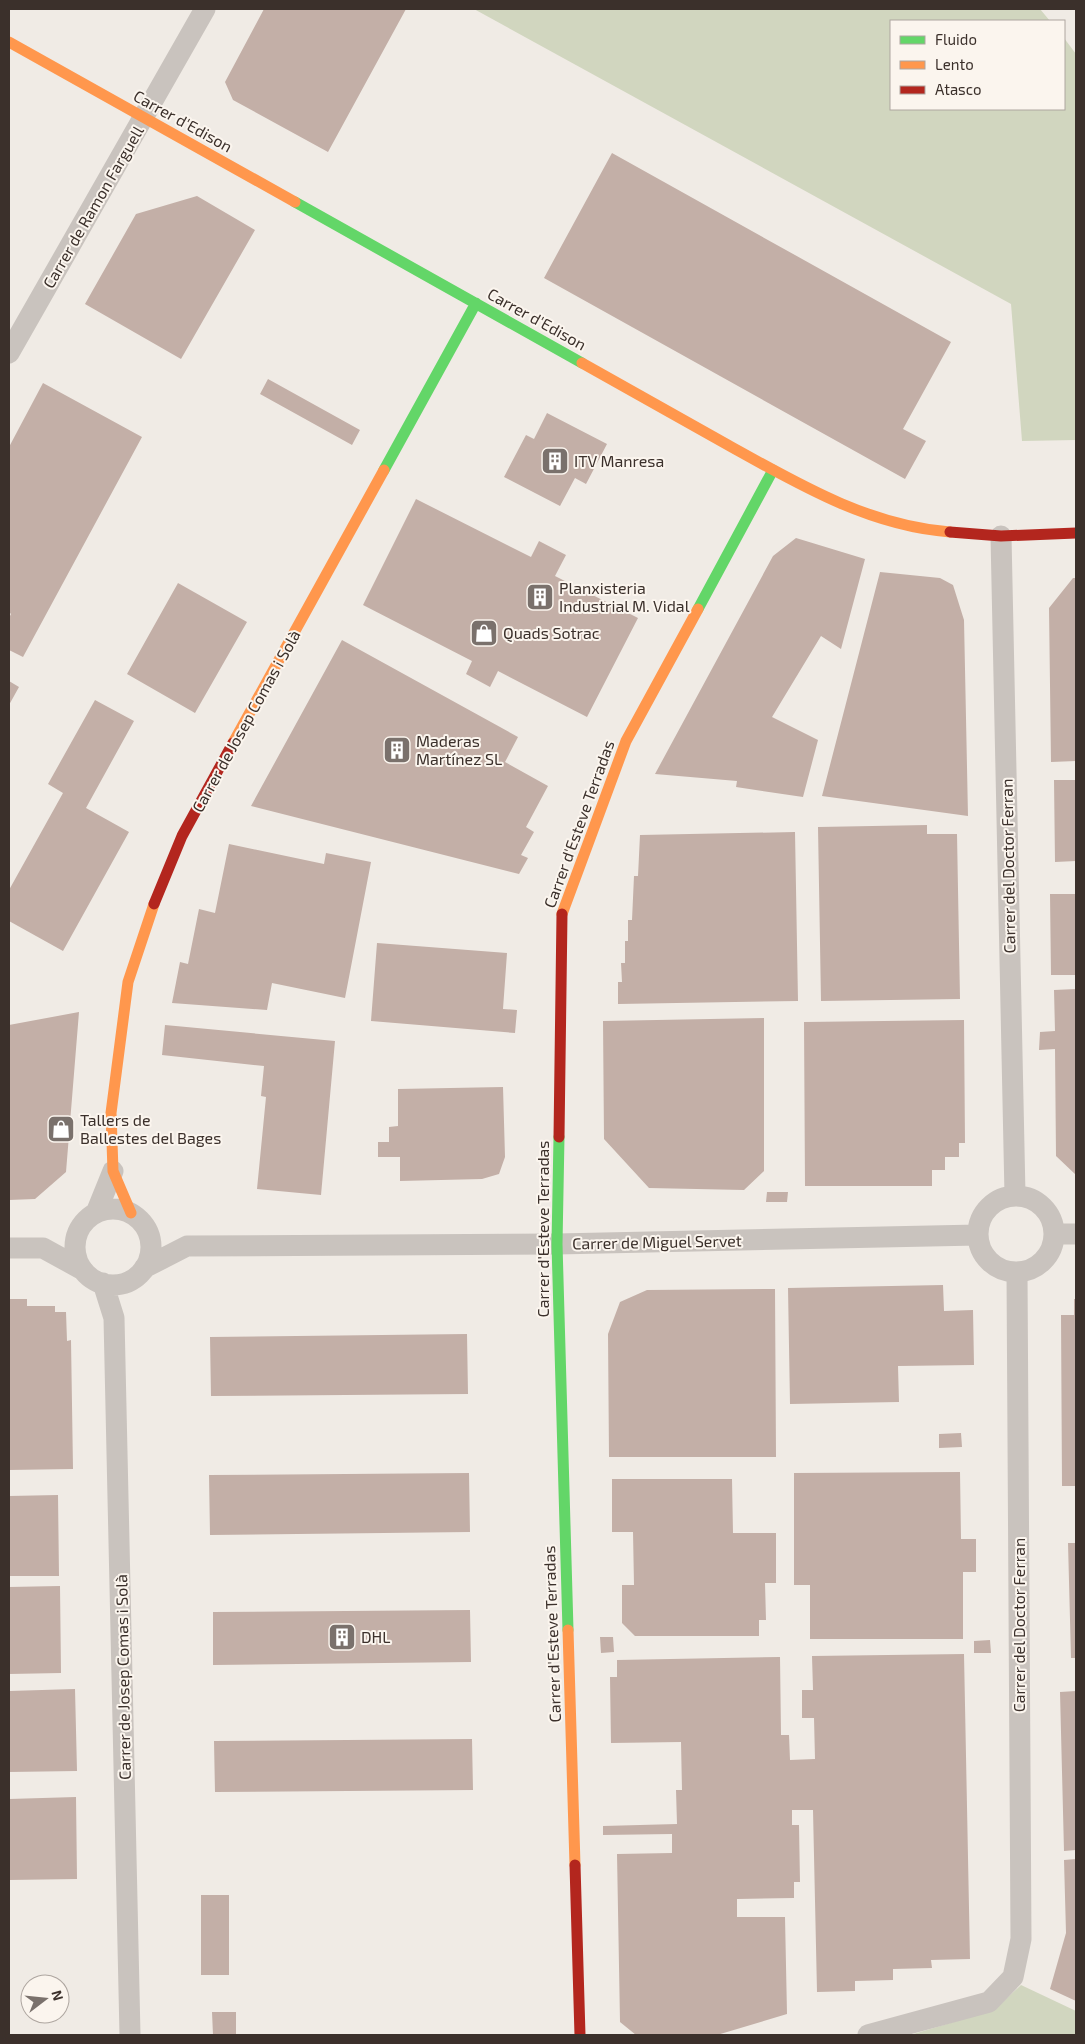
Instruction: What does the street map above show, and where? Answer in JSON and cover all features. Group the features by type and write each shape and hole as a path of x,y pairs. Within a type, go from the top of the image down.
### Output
{"street":[{"name":"Carrer de Ramon Farguell","path":"9,353 205,9"},
{"name":"Carrer d'Edison","path":"9,42 773,470 852,510 922,530 1002,536 1076,533"},
{"name":"Carrer de Josep Comas i Solà","path":"131,1213 113,1171 111,1113 128,982 155,900 182,836 476,303"},
{"name":"Carrer d'Esteve Terradas","path":"580,2035 557,1244 562,912 626,741 773,470"},
{"name":"Carrer del Doctor Ferran","path":"1002,536 1015,1195"},
{"name":"Carrer de Josep Comas i Solà","path":"89,1219 113,1171"},
{"path":"1015,1195 1026,1196 1042,1205 1050,1216 1054,1234 1052,1248 1043,1261 1034,1268 1016,1272 1000,1268 988,1260 981,1249 978,1235 980,1221 987,1209 998,1200 1015,1195"},
{"path":"9,1248 43,1248 83,1270 92,1278 103,1283 114,1284 126,1282 144,1268 150,1252 149,1235 144,1225 131,1213 113,1209 89,1219 43,1248"},
{"path":"83,1270 77,1259 75,1247 89,1219"},
{"path":"1054,1234 1076,1234"},
{"name":"Carrer de Miguel Servet","path":"149,1235 187,1246 557,1244 978,1235"},
{"name":"Carrer de Miguel Servet","path":"144,1268 187,1246"},
{"name":"Carrer del Doctor Ferran","path":"868,2035 989,2002 1013,1977 1021,1939 1016,1272"},
{"name":"Carrer de Josep Comas i Solà","path":"114,1318 126,1282"},
{"name":"Carrer de Josep Comas i Solà","path":"103,1283 114,1318 130,2035"}],"green space":[{"path":"474,9 1040,9 1049,20 890,20 890,110 1065,110 1065,39 1076,54 1076,440 1022,441 1011,304"},
{"path":"1021,1985 1076,2011 1076,2035 910,2035 994,2010"}],"building":[{"path":"264,9 406,9 328,152 233,100 225,82"},
{"path":"612,153 951,342 903,429 926,441 905,479 544,278"},
{"path":"197,196 255,230 181,359 85,304 136,214"},
{"path":"268,379 360,430 352,445 260,394"},
{"path":"43,383 142,437 23,657 9,650 9,618 11,614 9,612 9,447"},
{"name":"ITV Manresa","path":"547,413 607,444 586,484 575,478 560,506 504,477 526,435 534,439"},
{"path":"416,499 531,557 539,541 566,555 555,576 638,618 587,717 498,671 490,687 466,674 472,661 363,605"},
{"path":"796,538 865,559 841,649 821,636 772,717 818,740 803,797 736,787 737,781 655,774 773,556"},
{"path":"880,572 940,578 953,585 964,620 968,816 822,796"},
{"path":"1073,578 1076,578 1076,761 1051,762 1049,608"},
{"path":"178,583 247,622 195,713 127,674"},
{"name":"Maderas Martínez SL","path":"342,640 518,737 505,762 548,786 526,827 534,832 521,855 528,858 519,874 251,806"},
{"path":"9,681 19,687 9,705"},
{"path":"95,700 134,721 86,808 129,832 63,951 9,921 9,890 63,793 48,784"},
{"path":"1054,780 1076,780 1076,861 1055,862"},
{"path":"927,825 927,834 957,834 960,999 821,1001 818,827"},
{"path":"795,832 798,1001 618,1004 618,982 622,982 621,963 625,963 625,941 628,941 628,920 632,920 634,876 638,876 640,835"},
{"path":"229,844 324,864 326,853 371,862 345,998 272,983 267,1010 172,1003 180,962 188,964 199,909 215,913"},
{"path":"1050,894 1076,894 1076,975 1051,975"},
{"path":"377,943 507,953 503,1009 517,1010 515,1033 371,1021"},
{"path":"1076,989 1076,1175 1056,1156 1055,1049 1039,1050 1040,1032 1055,1031 1054,990"},
{"path":"79,1012 66,1172 35,1199 9,1200 9,1025"},
{"path":"764,1018 764,1171 744,1190 649,1188 604,1139 603,1021"},
{"path":"964,1020 965,1143 959,1143 959,1157 945,1157 945,1170 932,1170 932,1186 805,1186 804,1022"},
{"path":"165,1025 335,1041 321,1195 257,1189 266,1097 261,1096 264,1066 162,1055"},
{"path":"503,1087 505,1157 499,1174 482,1179 400,1181 400,1157 378,1157 378,1142 389,1142 389,1127 398,1126 398,1089"},
{"path":"767,1192 788,1192 787,1202 766,1202"},
{"path":"943,1285 944,1311 973,1310 974,1365 898,1366 899,1402 790,1404 788,1288"},
{"path":"775,1289 776,1457 609,1457 608,1334 620,1302 647,1290"},
{"path":"9,1299 27,1299 27,1306 55,1306 55,1312 66,1312 67,1341 71,1340 73,1469 9,1470"},
{"path":"1074,1299 1076,1299 1076,1486 1062,1486 1061,1315 1074,1315"},
{"path":"467,1334 468,1394 211,1396 210,1337"},
{"path":"961,1433 962,1447 939,1448 939,1434"},
{"path":"960,1472 961,1539 976,1539 976,1572 963,1572 963,1639 810,1639 810,1585 794,1585 794,1473"},
{"path":"469,1473 470,1532 210,1535 209,1475"},
{"path":"612,1479 732,1479 733,1533 776,1533 776,1583 765,1583 766,1620 759,1620 759,1636 635,1636 622,1623 622,1585 634,1585 633,1532 612,1532"},
{"path":"58,1495 59,1576 9,1576 9,1496"},
{"path":"1068,1543 1076,1543 1076,1658 1071,1658"},
{"path":"60,1586 61,1673 9,1674 9,1587"},
{"name":"DHL","path":"470,1610 471,1662 213,1665 213,1612"},
{"path":"600,1637 613,1637 614,1652 601,1653"},
{"path":"990,1640 991,1653 974,1653 974,1641"},
{"path":"964,1654 970,1959 931,1960 932,1968 893,1969 893,1980 855,1981 855,1991 817,1992 813,1810 792,1810 792,1825 799,1825 800,1882 794,1882 794,1898 737,1899 737,1917 785,1917 787,2014 717,2035 636,2035 620,2022 617,1854 672,1853 672,1834 603,1835 603,1826 677,1824 676,1790 682,1790 681,1742 611,1743 610,1677 617,1677 617,1660 780,1657 781,1735 789,1735 790,1760 815,1759 814,1718 802,1718 802,1690 813,1690 812,1656"},
{"path":"75,1689 77,1771 9,1772 9,1691"},
{"path":"1076,1691 1076,1850 1064,1851 1060,1692"},
{"path":"472,1739 473,1790 215,1792 214,1741"},
{"path":"76,1797 77,1879 9,1880 9,1799"},
{"path":"1076,1859 1076,2001 1050,1989 1066,1933 1064,1860"},
{"path":"201,1895 229,1895 229,1975 201,1975"},
{"path":"212,2012 236,2012 236,2035 213,2035"}],"traffic: fast":[{"path":"295,202 582,363"},
{"path":"384,470 476,303"},
{"path":"698,609 773,470"},
{"path":"559,1137 557,1244 568,1630"}],"traffic: slow":[{"path":"9,42 295,202"},
{"path":"582,363 781,474 835,501 891,521 920,528 950,532"},
{"path":"233,743 384,470"},
{"path":"562,914 626,741 698,609"},
{"path":"131,1213 113,1171 111,1113 128,982 154,904"},
{"path":"568,1630 575,1865"}],"traffic: jam":[{"path":"950,532 1001,536 1076,533"},
{"path":"154,904 182,836 233,743"},
{"path":"559,1137 562,914"},
{"path":"575,1865 580,2035"}],"place":[{"name":"ITV Manresa","path":"555,461"},
{"name":"Planxisteria Industrial M. Vidal","path":"540,597"},
{"name":"Quads Sotrac","path":"484,633"},
{"name":"Maderas Martínez SL","path":"397,750"},
{"name":"Tallers de Ballestes del Bages","path":"61,1129"},
{"name":"DHL","path":"342,1637"}]}
